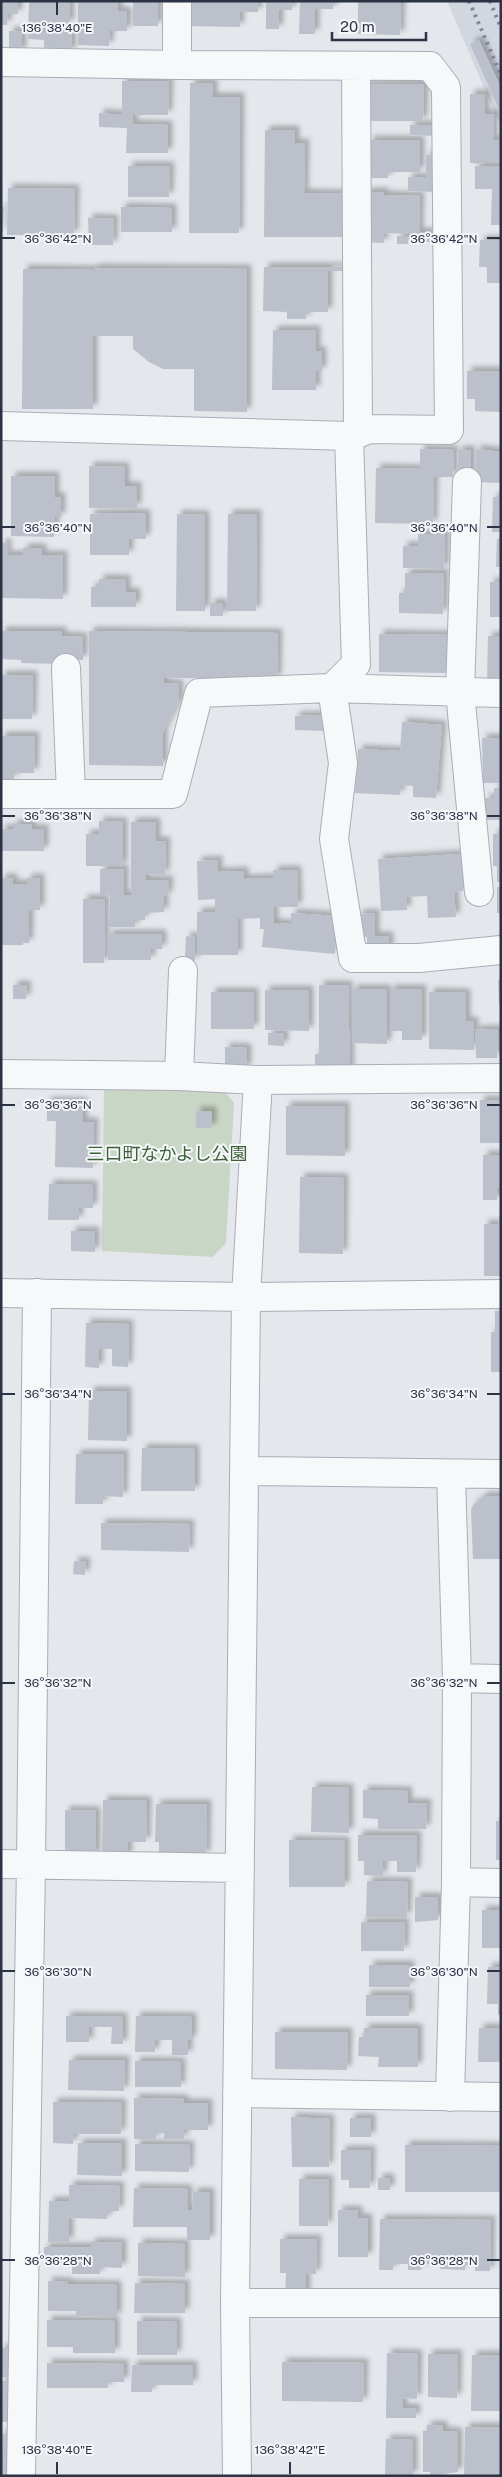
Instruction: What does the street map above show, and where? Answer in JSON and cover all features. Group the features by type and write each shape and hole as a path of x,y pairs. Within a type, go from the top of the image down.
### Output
{"street":[{"path":"177,1 177,66"},
{"path":"1,62 177,66 430,66 446,87 449,430 372,430 353,435 1,426"},
{"path":"332,688 356,664 353,435 356,66"},
{"path":"468,482 460,692 479,892"},
{"path":"66,668 71,794"},
{"path":"332,688 343,763 334,839 353,958 419,958 501,950"},
{"path":"1,794 173,794 199,693 332,688 501,693"},
{"path":"179,1076 183,971"},
{"path":"1,1074 179,1076 258,1080 501,1078"},
{"path":"237,2476 235,2303 246,1297 258,1080"},
{"path":"1,1293 246,1297 501,1294"},
{"path":"21,2476 32,1864 37,1293"},
{"path":"244,1472 501,1474"},
{"path":"450,2098 456,1882 457,1678 451,1474"},
{"path":"457,1678 501,1679"},
{"path":"1,1864 240,1868"},
{"path":"456,1882 501,1883"},
{"path":"237,2093 450,2098 501,2097"},
{"path":"235,2303 501,2303"}],"shaded area":[{"path":"447,1 501,1 501,127"}],"green space":[{"name":"三口町なかよし公園","path":"104,1089 223,1089 234,1103 226,1243 213,1257 102,1251"}],"building":[{"path":"1,1 18,1 18,14 8,14 7,25 1,25"},
{"path":"29,1 70,1 70,24 44,23 44,32 72,32 72,52 44,52 44,40 28,39"},
{"path":"78,1 118,1 118,11 127,11 127,31 110,31 109,46 78,45"},
{"path":"133,1 158,1 158,26 133,26"},
{"path":"185,1 258,1 258,12 240,12 240,27 185,26"},
{"path":"266,1 292,1 292,10 279,10 279,29 266,29"},
{"path":"300,1 333,1 333,9 315,9 315,34 299,34"},
{"path":"358,1 401,1 400,35 358,34"},
{"path":"9,31 22,31 22,52 9,52"},
{"path":"479,40 501,88 501,114 470,44"},
{"path":"122,81 169,81 168,115 133,115 133,124 168,125 168,153 126,153 127,128 99,127 99,113 122,115"},
{"path":"190,83 213,83 213,97 240,97 239,233 189,233"},
{"path":"424,84 423,121 364,121 364,85"},
{"path":"470,94 485,94 485,114 494,114 493,140 501,140 501,161 485,161 485,164 470,163"},
{"path":"410,125 437,125 437,136 410,135"},
{"path":"265,130 295,130 295,143 305,143 304,193 344,194 344,237 264,237"},
{"path":"369,140 420,140 420,172 388,172 388,178 369,178"},
{"path":"426,155 436,155 435,192 408,191 408,177 426,178"},
{"path":"128,166 170,166 169,197 128,197"},
{"path":"475,166 501,166 501,225 491,225 492,189 475,189"},
{"path":"8,188 75,189 74,235 7,235"},
{"path":"365,192 384,192 384,195 420,196 419,232 430,232 430,242 412,242 411,234 384,233 384,243 364,242"},
{"path":"1,207 4,207 3,232 1,232"},
{"path":"121,207 172,208 172,232 121,232"},
{"path":"88,218 114,219 113,245 89,245"},
{"path":"397,236 408,236 408,244 397,244"},
{"path":"480,240 501,240 501,283 487,283 487,267 479,267"},
{"path":"264,267 345,267 345,271 328,271 328,312 306,312 306,319 287,319 287,312 263,311"},
{"path":"94,268 247,269 247,412 194,411 194,369 163,369 149,362 133,349 133,336 93,336 93,409 22,409 23,269 94,270"},
{"path":"273,330 316,330 316,351 322,351 322,371 316,371 316,390 272,390"},
{"path":"467,371 501,371 501,412 475,411 475,399 467,399"},
{"path":"420,449 454,450 453,477 434,477 433,524 375,523 376,468 420,469"},
{"path":"476,449 501,452 501,483 475,482"},
{"path":"458,450 471,450 471,479 457,479"},
{"path":"89,466 125,467 125,486 137,486 137,508 89,508"},
{"path":"11,476 55,476 55,497 61,497 61,517 55,517 54,537 11,536"},
{"path":"493,497 501,497 501,532 492,532"},
{"path":"90,514 146,514 146,539 129,539 129,555 90,555"},
{"path":"177,514 205,515 205,611 176,611"},
{"path":"228,514 257,514 256,611 227,611"},
{"path":"418,534 445,534 444,569 403,568 403,546 418,546"},
{"path":"497,539 501,539 501,567 496,567"},
{"path":"1,543 7,543 7,555 23,555 23,548 42,548 42,555 63,555 63,599 2,598"},
{"path":"405,573 444,573 443,614 399,613 399,593 405,593"},
{"path":"99,579 126,579 126,592 136,592 136,607 91,607 91,587 99,587"},
{"path":"490,582 501,582 501,617 490,617"},
{"path":"210,603 223,603 223,616 210,616"},
{"path":"1,631 62,631 62,636 83,637 83,660 62,660 62,664 21,663 21,660 1,659"},
{"path":"89,631 278,633 277,679 164,678 164,683 179,684 179,701 163,732 163,766 89,765"},
{"path":"379,634 448,635 447,673 379,672"},
{"path":"488,636 501,636 501,682 487,682"},
{"path":"1,675 33,675 32,719 1,719"},
{"path":"329,715 328,731 295,730 295,716"},
{"path":"402,722 442,725 436,798 413,797 413,786 401,785 400,795 355,793 358,749 400,751"},
{"path":"1,736 35,736 34,773 14,773 14,779 1,779"},
{"path":"482,738 501,738 501,783 483,783"},
{"path":"494,788 501,788 501,820 485,820 485,798 494,798"},
{"path":"99,821 123,822 123,866 86,866 86,834 99,834"},
{"path":"131,822 156,822 156,841 166,841 165,875 146,874 146,880 169,880 168,896 164,895 164,912 145,913 145,920 135,920 135,927 109,927 110,895 100,895 100,869 124,869 124,895 131,895"},
{"path":"13,824 32,824 31,829 44,829 44,851 1,851 1,829 13,829"},
{"path":"493,834 501,834 501,882 497,882 497,866 493,866"},
{"path":"461,854 463,891 454,892 456,917 428,918 427,896 406,897 407,910 381,911 378,859"},
{"path":"218,860 218,872 244,871 244,879 273,878 273,870 297,870 298,907 274,907 274,923 291,924 291,913 337,916 335,954 262,947 264,929 260,929 260,918 238,919 238,955 197,955 197,912 215,912 215,899 198,900 197,861"},
{"path":"1,878 13,878 13,884 27,884 27,878 40,878 40,910 29,910 29,943 23,943 23,945 1,945"},
{"path":"497,887 501,887 501,913 497,913"},
{"path":"83,899 105,899 104,963 83,963"},
{"path":"375,913 375,936 389,936 389,955 367,955 367,937 358,937 358,914"},
{"path":"108,934 162,934 162,949 151,949 151,960 108,960"},
{"path":"186,936 195,937 195,961 185,960"},
{"path":"498,980 501,980 501,1004 499,1004"},
{"path":"13,985 27,985 26,999 13,999"},
{"path":"319,985 348,985 350,1071 315,1074 315,1054 319,1054"},
{"path":"352,989 387,989 387,1044 352,1043"},
{"path":"390,989 422,989 422,1040 402,1040 402,1031 390,1031"},
{"path":"265,990 309,990 309,1031 265,1030"},
{"path":"211,992 254,992 254,1029 211,1029"},
{"path":"429,992 466,993 466,1021 474,1021 474,1050 429,1049"},
{"path":"498,1029 497,1058 476,1058 475,1030"},
{"path":"268,1033 284,1033 284,1046 268,1045"},
{"path":"225,1047 247,1048 247,1069 225,1069"},
{"path":"480,1100 501,1100 501,1143 480,1143"},
{"path":"47,1101 83,1102 83,1122 94,1122 93,1168 55,1167 56,1121 47,1121"},
{"path":"286,1106 345,1106 345,1156 286,1155"},
{"path":"196,1111 212,1111 212,1128 196,1128"},
{"path":"483,1155 501,1155 501,1188 497,1188 497,1200 483,1200"},
{"path":"300,1177 344,1178 343,1254 299,1253"},
{"path":"49,1184 93,1185 93,1208 79,1208 79,1220 48,1220"},
{"path":"499,1216 501,1216 501,1276 484,1276 484,1224 498,1224"},
{"path":"71,1231 95,1231 95,1252 71,1251"},
{"path":"495,1311 501,1311 501,1372 491,1372 491,1332 495,1332"},
{"path":"86,1323 129,1324 128,1367 112,1366 112,1349 99,1349 99,1368 85,1367"},
{"path":"89,1391 127,1391 127,1441 88,1440"},
{"path":"142,1448 195,1449 195,1491 141,1491"},
{"path":"76,1454 124,1454 123,1497 103,1496 103,1504 75,1504"},
{"path":"484,1496 501,1496 501,1559 473,1559 471,1510 473,1505"},
{"path":"101,1523 190,1524 189,1552 101,1550"},
{"path":"74,1561 86,1562 85,1575 73,1574"},
{"path":"312,1787 349,1788 349,1833 311,1832"},
{"path":"363,1790 408,1791 408,1803 427,1803 426,1829 378,1829 378,1819 363,1818"},
{"path":"103,1800 147,1801 146,1842 128,1842 128,1857 102,1857"},
{"path":"156,1804 207,1804 206,1855 159,1855 159,1842 155,1842"},
{"path":"65,1810 96,1811 96,1856 65,1855"},
{"path":"496,1821 501,1821 501,1860 496,1860"},
{"path":"358,1835 417,1835 416,1872 397,1872 397,1861 383,1861 383,1876 364,1875 364,1861 358,1861"},
{"path":"289,1840 345,1841 345,1887 289,1887"},
{"path":"367,1881 408,1882 407,1917 366,1917"},
{"path":"415,1897 438,1897 438,1920 415,1922"},
{"path":"482,1910 501,1910 501,1948 482,1948"},
{"path":"361,1922 405,1922 404,1951 361,1951"},
{"path":"369,1965 410,1965 410,1987 369,1987"},
{"path":"488,1967 501,1967 501,2015 498,2015 498,2004 487,2004"},
{"path":"366,1995 409,1995 409,2016 366,2016"},
{"path":"66,2016 123,2017 123,2044 111,2044 112,2027 89,2027 89,2042 66,2042"},
{"path":"136,2016 192,2017 192,2040 188,2040 188,2055 172,2055 172,2040 155,2040 155,2052 135,2052"},
{"path":"364,2028 418,2028 418,2067 378,2067 379,2057 358,2056 359,2037 364,2037"},
{"path":"479,2028 501,2028 501,2062 478,2062"},
{"path":"275,2032 348,2032 347,2070 275,2069"},
{"path":"69,2060 125,2060 124,2091 68,2090"},
{"path":"135,2061 181,2062 181,2087 135,2087"},
{"path":"134,2098 184,2099 184,2103 208,2103 208,2130 184,2130 184,2139 164,2139 164,2133 156,2133 156,2139 134,2139"},
{"path":"53,2102 122,2103 121,2134 74,2134 73,2144 53,2143"},
{"path":"291,2117 330,2119 329,2167 292,2167"},
{"path":"350,2118 371,2118 371,2137 350,2137"},
{"path":"78,2143 122,2143 122,2176 77,2175"},
{"path":"135,2144 190,2145 189,2172 135,2171"},
{"path":"405,2145 501,2146 501,2192 405,2192"},
{"path":"341,2150 371,2150 370,2188 349,2188 349,2180 341,2180"},
{"path":"378,2178 390,2178 390,2190 378,2190"},
{"path":"299,2179 329,2179 328,2226 299,2226"},
{"path":"69,2185 120,2186 119,2211 108,2211 107,2219 69,2218 69,2242 48,2242 49,2201 69,2201"},
{"path":"134,2188 188,2189 188,2210 192,2210 193,2192 210,2192 210,2240 187,2240 187,2227 133,2227"},
{"path":"338,2210 358,2210 358,2218 368,2218 368,2257 338,2257"},
{"path":"380,2219 491,2220 490,2271 475,2271 475,2264 465,2264 465,2270 440,2269 441,2264 421,2264 421,2270 408,2270 408,2264 393,2264 393,2270 379,2270"},
{"path":"280,2239 317,2239 316,2274 306,2274 306,2300 285,2300 286,2273 280,2273"},
{"path":"91,2242 122,2243 122,2268 100,2267 100,2274 72,2274 72,2261 66,2261 66,2264 44,2264 44,2247 91,2247"},
{"path":"138,2243 185,2244 185,2277 138,2276"},
{"path":"48,2281 68,2282 68,2284 117,2285 117,2317 76,2316 76,2311 48,2311"},
{"path":"135,2283 185,2284 185,2313 134,2313"},
{"path":"47,2320 115,2321 115,2353 73,2353 73,2347 47,2347"},
{"path":"137,2321 177,2322 177,2355 137,2355"},
{"path":"1,2348 14,2348 14,2377 1,2377"},
{"path":"387,2353 418,2354 417,2399 403,2398 403,2408 416,2408 416,2418 386,2418"},
{"path":"428,2354 458,2354 457,2398 428,2397"},
{"path":"472,2355 500,2355 500,2411 471,2411"},
{"path":"282,2362 364,2363 363,2402 282,2401"},
{"path":"47,2363 124,2364 124,2382 108,2382 108,2388 47,2388"},
{"path":"132,2365 193,2365 193,2385 152,2385 152,2392 131,2392"},
{"path":"1,2381 13,2381 13,2422 1,2422"},
{"path":"427,2425 443,2425 443,2431 458,2432 458,2472 430,2476 430,2472 423,2472 423,2431 427,2431"},
{"path":"465,2427 500,2427 500,2476 464,2476"},
{"path":"1,2434 7,2434 7,2476 1,2476"},
{"path":"386,2439 413,2440 413,2476 385,2476"}],"railway":[{"path":"469,1 501,75"},
{"path":"490,1 501,28"}]}
